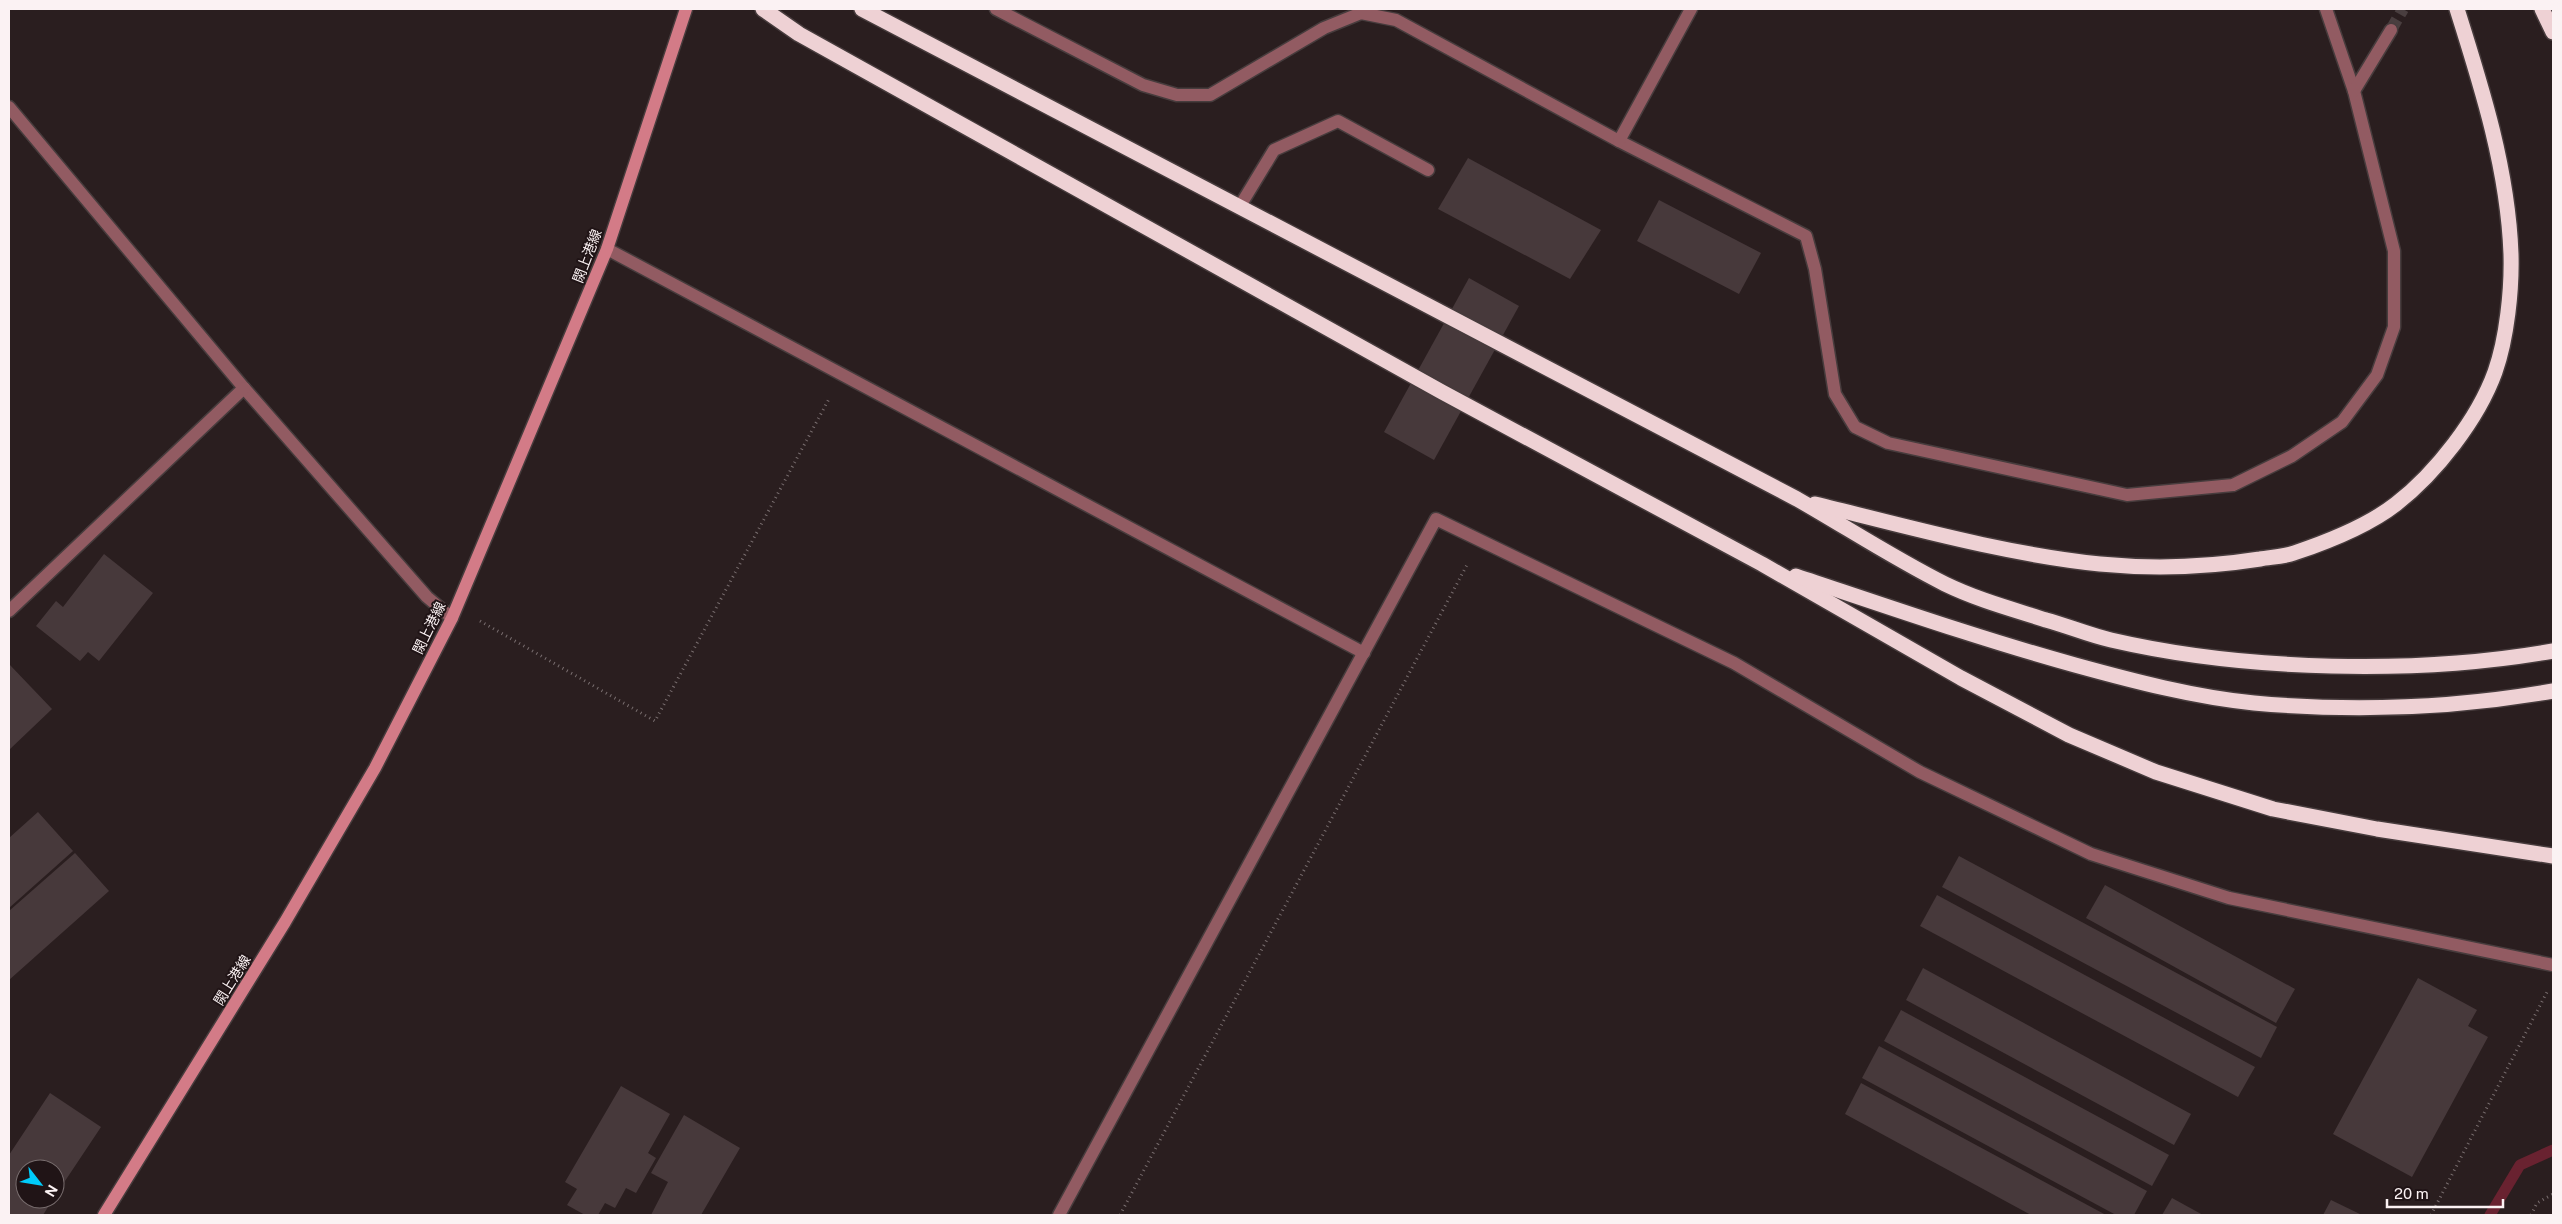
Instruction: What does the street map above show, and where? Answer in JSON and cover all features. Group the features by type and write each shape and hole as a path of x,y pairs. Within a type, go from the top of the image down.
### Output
{"highway":[{"path":"763,9 808,39 1442,392 1762,564 1961,678 2069,735 2156,772 2273,809 2377,830 2553,856"},
{"path":"862,9 1797,499 1946,584 1995,605 2109,640 2180,653 2357,667 2525,656 2553,651"},
{"path":"1797,499 1965,541 2101,564 2162,565 2231,564 2291,554 2346,533 2396,504 2435,468 2470,422 2495,372 2507,316 2511,255 2506,196 2484,97 2457,9"},
{"path":"2542,9 2553,32"},
{"path":"1762,564 1986,640 2120,678 2252,703 2332,707 2419,705 2509,699 2553,691"}],"main road":[{"name":"閖上港線","path":"104,1215 320,862 375,768 454,612 607,249 686,9"}],"street":[{"path":"996,9 1143,85 1177,95 1210,95 1324,28 1361,13 1396,20 1619,141 1806,236 1815,268 1835,394 1855,427 1888,443 2127,495 2234,484 2292,456 2342,422 2377,375 2394,328 2394,251 2354,91 2326,9"},
{"path":"1619,141 1691,9"},
{"path":"2354,91 2391,30"},
{"path":"9,107 244,388 427,597 454,612"},
{"path":"1240,206 1274,150 1338,120 1428,170"},
{"path":"607,249 1364,653"},
{"path":"9,611 244,388"},
{"path":"1059,1215 1436,519 1734,663 1920,772 2090,854 2229,898 2553,965"}],"path":[{"path":"454,612 655,720 842,375"},
{"path":"1120,1215 1480,541"},
{"path":"2431,1215 2549,988"},
{"path":"2530,1215 2537,1203 2553,1194"}],"building":[{"path":"1468,158 1601,230 1570,279 1438,209"},
{"path":"1659,200 1761,253 1739,294 1637,241"},
{"path":"1469,278 1519,306 1434,460 1384,432"},
{"path":"104,554 153,593 99,661 88,652 80,661 36,626 56,601 63,607"},
{"path":"9,664 52,709 9,750"},
{"path":"38,812 73,851 9,908 9,838"},
{"path":"75,853 109,891 9,980 9,911"},
{"path":"1959,856 2277,1027 2261,1058 1942,887"},
{"path":"2105,885 2295,989 2276,1023 2086,918"},
{"path":"1937,895 2255,1067 2238,1097 1920,926"},
{"path":"1923,968 2191,1114 2174,1145 1906,1000"},
{"path":"2418,978 2477,1010 2468,1026 2488,1037 2412,1177 2333,1134"},
{"path":"1901,1010 2169,1155 2152,1186 1884,1041"},
{"path":"1879,1046 2147,1191 2134,1215 2116,1215 1862,1078"},
{"path":"1861,1083 2106,1215 2031,1215 1845,1114"},
{"path":"621,1086 670,1114 648,1153 656,1158 636,1193 626,1188 615,1208 605,1203 598,1215 585,1215 567,1205 577,1189 565,1182"},
{"path":"50,1093 101,1127 65,1181 65,1159 15,1159 15,1209 47,1209 43,1215 9,1215 9,1155"},
{"path":"684,1115 740,1148 701,1215 651,1215 668,1182 651,1173"},
{"path":"2172,1198 2203,1215 2162,1215"},
{"path":"2331,1200 2362,1215 2323,1215"}],"waterway":[{"path":"2490,1215 2520,1165 2553,1150"}],"tunnel":[{"path":"2391,30 2403,9"}]}
